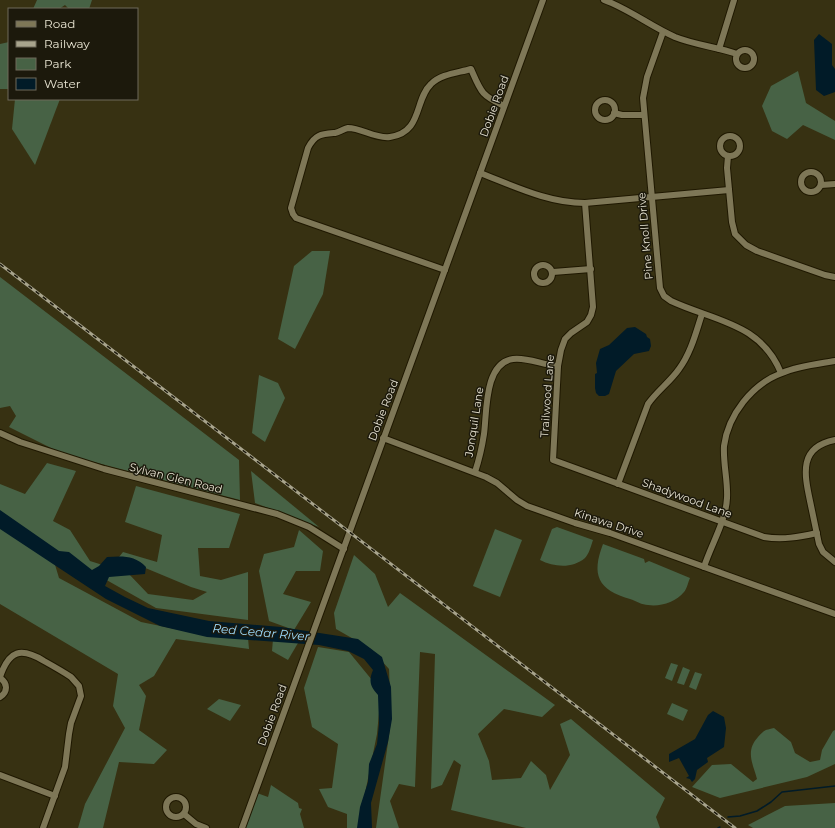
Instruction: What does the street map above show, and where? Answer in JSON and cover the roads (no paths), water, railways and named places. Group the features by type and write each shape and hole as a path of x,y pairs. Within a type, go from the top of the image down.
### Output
{"street":[{"name":"Dobie Road","path":"242,828 543,0"},
{"path":"604,0 619,6 663,32 691,43 737,54"},
{"path":"719,49 734,0"},
{"name":"Pine Knoll Drive","path":"663,32 644,88 643,98 660,288 664,296 671,301 745,330 758,339 774,358 781,373"},
{"path":"445,270 296,218 292,214 291,208 308,148 312,141 321,134 338,132 348,128 382,137 391,137 400,134 413,122 426,90 430,84 439,77 470,69 484,95 504,106"},
{"path":"614,113 622,115 644,115"},
{"path":"728,156 727,168 734,230 742,242 757,251 825,275 835,277"},
{"path":"480,173 543,197 568,203 585,203 729,190"},
{"path":"821,185 835,184"},
{"name":"Trailwood Lane","path":"553,460 560,350 565,340 571,333 587,322 593,307 585,203"},
{"path":"553,272 591,269"},
{"path":"618,484 648,404 680,368 688,354 702,314"},
{"name":"Jonquil Lane","path":"475,472 481,450 490,382 498,367 511,359 519,358 558,366"},
{"path":"704,567 721,522 727,499 724,446 731,423 740,407 760,386 781,373 835,361"},
{"name":"Sylvan Glen Road","path":"0,433 20,442 110,471 283,516 309,527 344,549"},
{"name":"Kinawa Drive","path":"383,438 475,472 497,483 517,500 527,506 575,523 610,533 835,614"},
{"path":"835,440 820,445 813,451 807,460 805,470 817,533 823,552 835,562"},
{"name":"Shadywood Lane","path":"553,460 721,522 764,536 775,539 791,539 817,533"},
{"path":"0,697 5,693 6,688 6,683 0,677 3,668 8,660 19,653 34,655 71,677 79,686 80,696 69,734 65,767 43,828"},
{"path":"0,775 55,796"},
{"path":"184,814 196,824 206,828"}],"water":[{"path":"819,34 832,44 832,65 835,69 835,92 824,96 816,90 814,40"},
{"path":"635,327 646,334 650,339 651,346 649,351 634,354 616,371 609,394 599,396 596,393 595,388 595,374 597,373 596,363 600,349 609,345 627,328"},
{"name":"Red Cedar River","path":"0,510 59,551 69,552 92,570 99,566 107,557 128,557 142,563 146,567 145,574 109,577 105,586 148,608 209,621 281,627 358,639 382,657 391,687 392,719 388,742 371,803 372,828 357,828 360,807 368,782 369,764 377,744 379,724 378,695 372,687 371,681 371,674 373,670 364,659 348,651 319,645 207,637 160,626 106,599 0,529"},
{"path":"713,711 724,717 726,728 724,747 707,758 708,762 697,770 695,779 692,782 690,779 686,778 689,776 679,758 669,762 669,754 695,739 708,715"}],"waterway":[{"path":"728,817 740,816 757,811 771,802 782,792 835,786"}],"railway":[{"path":"0,264 735,828"}]}
